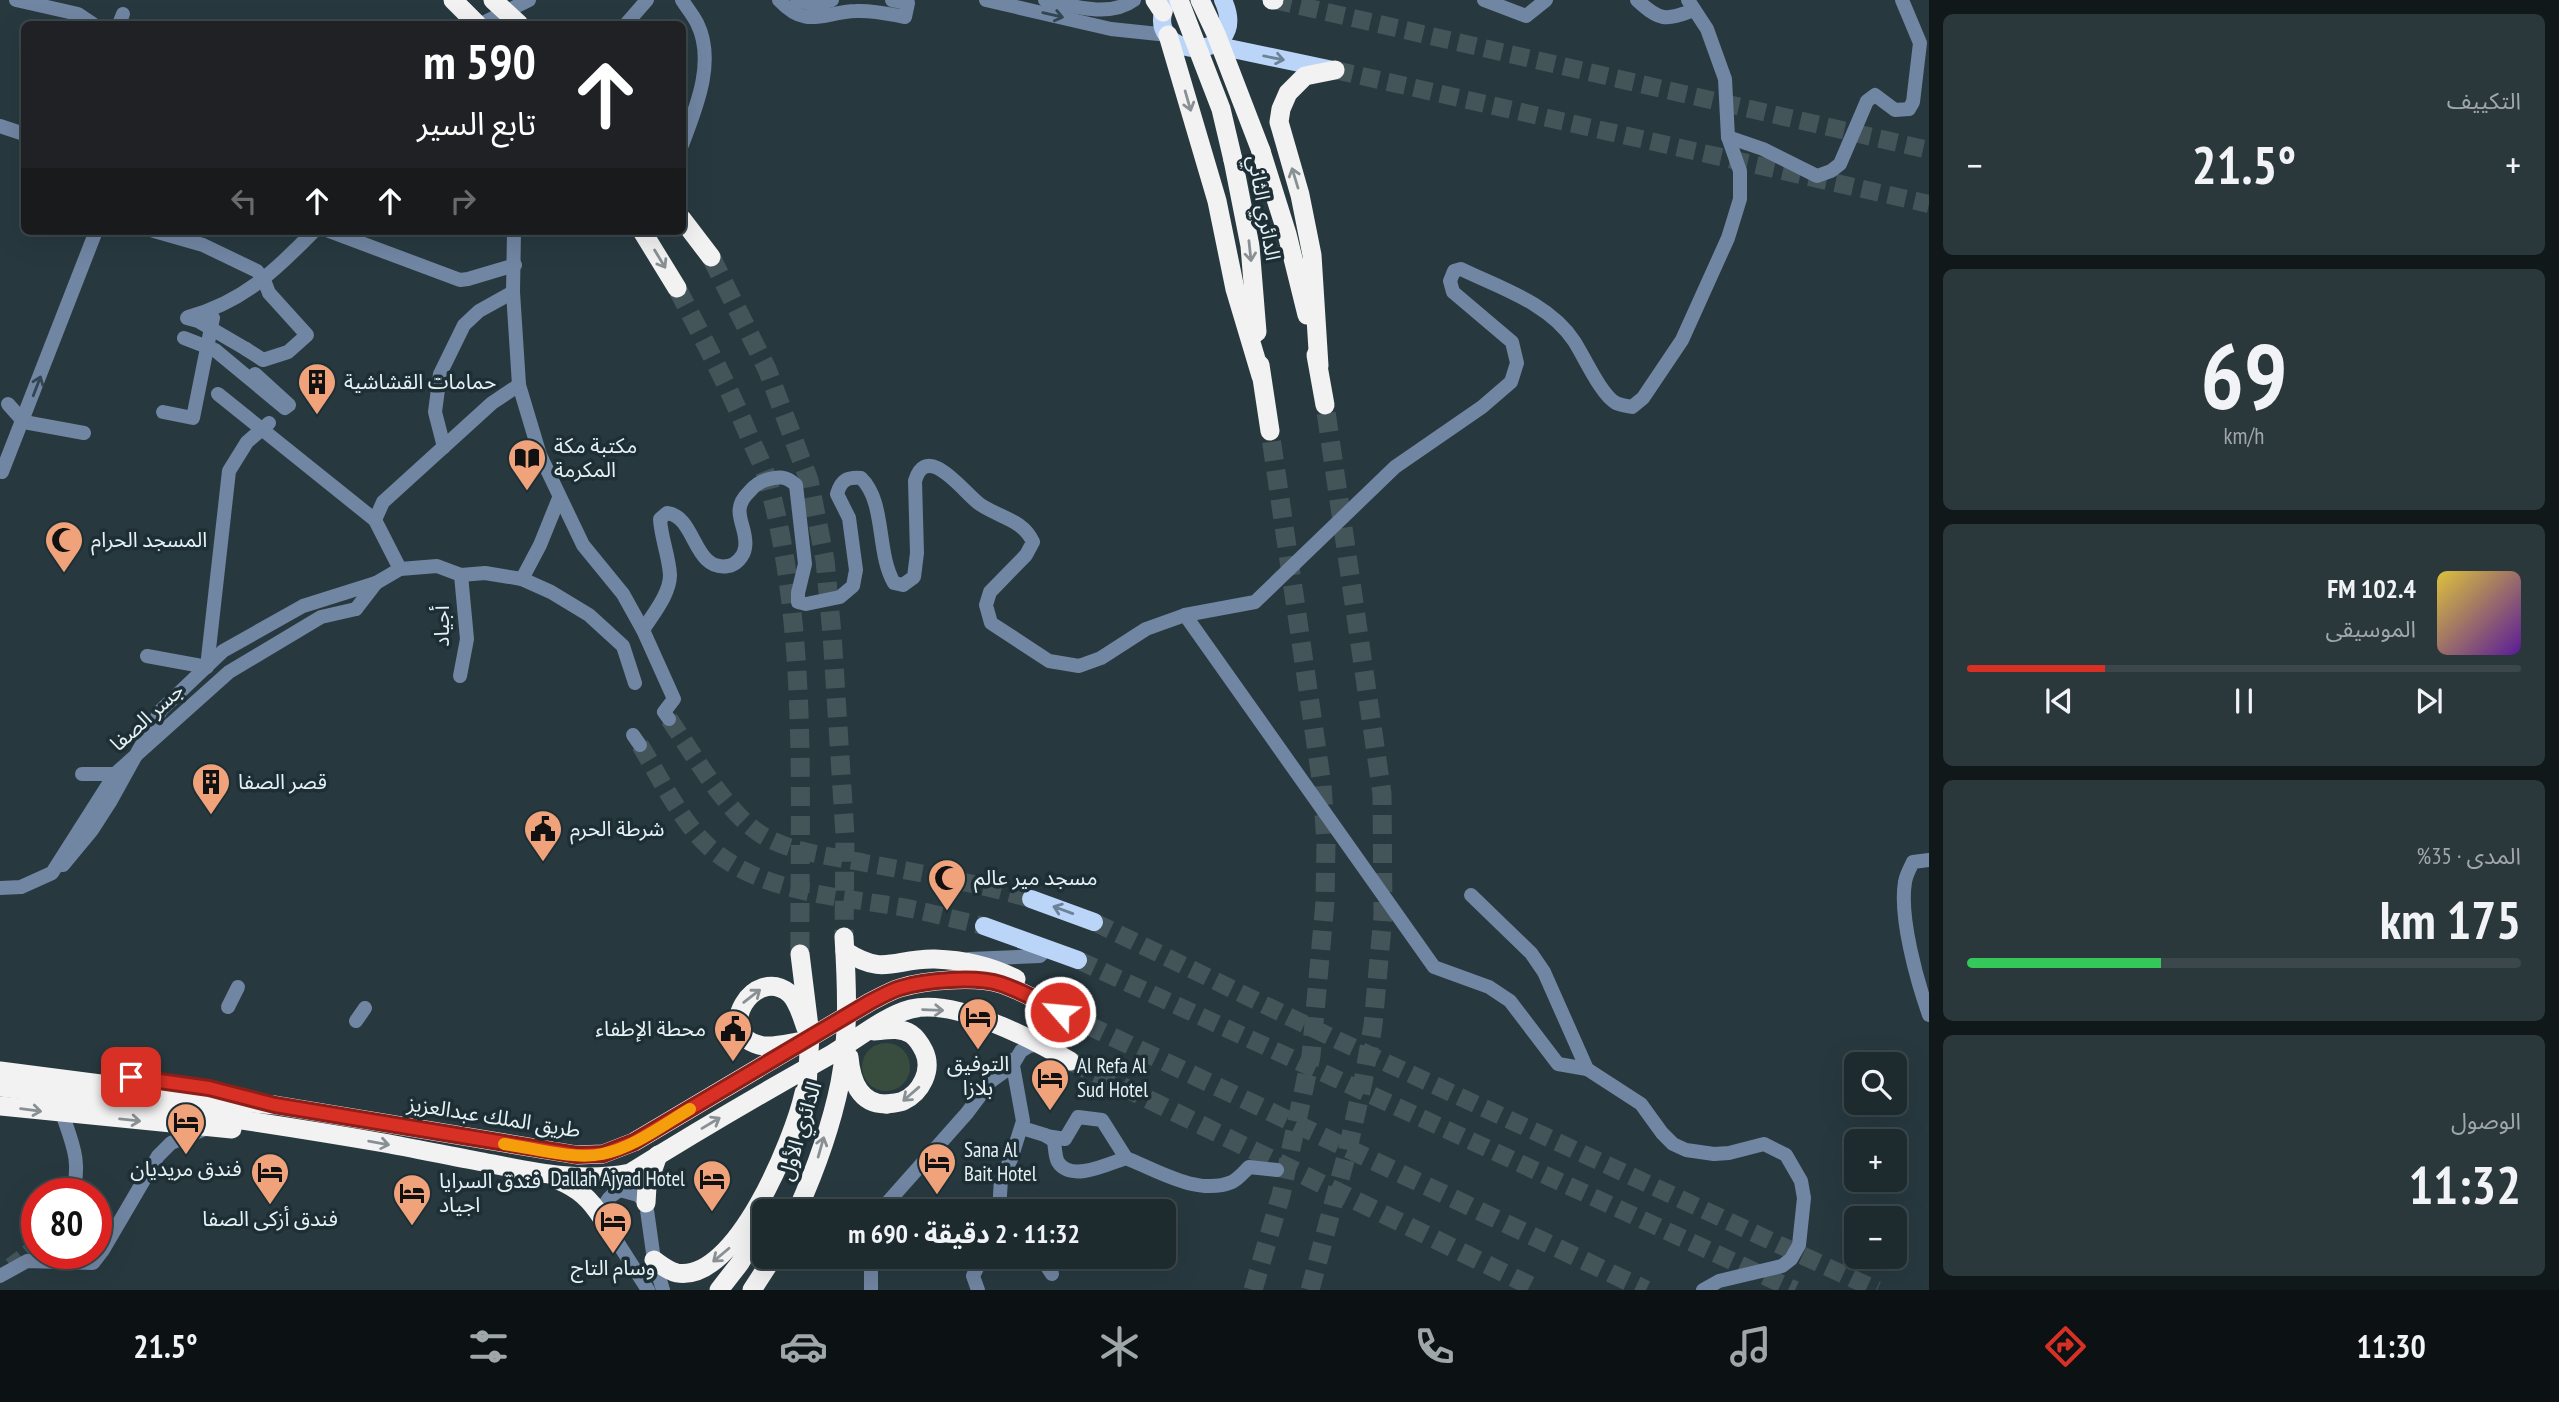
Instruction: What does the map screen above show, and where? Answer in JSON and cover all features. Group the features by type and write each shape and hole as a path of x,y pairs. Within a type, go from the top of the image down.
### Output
{"highway":[{"path":"453,0 476,21"},
{"path":"493,0 516,21"},
{"name":"الدائري الثاني","path":"1200,0 1216,34 1261,151 1287,234 1319,366 1325,405"},
{"name":"الدائري الثاني","path":"1166,3 1221,108 1250,246 1261,376 1270,431"},
{"path":"1168,35 1217,201 1235,289 1261,376"},
{"path":"1319,366 1312,255 1300,195 1279,122 1288,93 1305,76 1335,70"},
{"path":"686,224 711,257"},
{"path":"644,235 677,288"},
{"name":"الدائري الأول","path":"802,1199 813,1175 840,1083 846,1026 844,944 871,965 927,960 957,961"},
{"name":"الدائري الأول","path":"776,1199 788,1175 808,1075 810,1037 800,954"},
{"name":"طريق الملك عبدالعزيز","path":"0,1071 275,1105 577,1155 603,1154 634,1142 870,1002 897,989 915,984 979,981 999,983 1060,1012 1047,994 1028,984 985,966 957,961"},
{"path":"776,988 787,991 796,1003 810,1037 760,1046 749,1041 741,1033 738,1021 744,1001 752,993 762,989 776,988"},
{"name":"طريق الملك عبدالعزيز","path":"0,1087 188,1110 551,1176 609,1177 630,1172 866,1032 911,1009 970,1014 1040,1044 1070,1061"},
{"path":"846,1026 850,1067 855,1086 866,1098 880,1104 904,1101 924,1082 928,1066 919,1042 911,1033 894,1028 866,1032"},
{"path":"0,1058 209,1088 275,1105"},
{"path":"0,1106 208,1128 312,1132"},
{"path":"654,1260 679,1274 693,1272 727,1252 756,1210 802,1115"},
{"path":"665,1124 676,1143"},
{"path":"646,1203 647,1186 658,1155"},
{"path":"551,1176 579,1189 592,1201 603,1218"},
{"path":"719,1290 752,1243"},
{"path":"752,1290 766,1269"}],"main road":[{"path":"1166,3 1165,28 1168,35 1184,48 1204,49 1221,38 1228,20 1228,10 1223,0"},
{"path":"1214,45 1335,70"},
{"path":"1031,899 1094,922"},
{"path":"984,926 1078,960"}],"street":[{"path":"16,0 78,14 88,21"},
{"path":"485,21 530,0"},
{"path":"629,21 647,0"},
{"path":"682,0 698,25 703,44 705,73 686,135"},
{"path":"779,0 793,13 805,18 852,11 907,10 892,0"},
{"path":"797,0 815,5 832,0"},
{"path":"986,0 1111,29 1168,35"},
{"path":"1045,0 1078,8 1114,9 1134,0"},
{"path":"1484,0 1526,16 1546,0"},
{"path":"643,630 668,585 670,574 660,519 667,513 680,518 706,560 720,566 731,566 740,559 746,547 739,517 740,505 746,495 759,482 777,477 788,478 796,485 805,565 797,593 798,602 806,604 840,597 853,586 856,570 849,518 837,494 840,483 848,477 861,478 872,488 887,571 894,583 903,585 914,577 915,481 924,468 935,467 951,475 979,504 1027,529 1034,542 1026,555 990,592 986,605 991,623 1049,661 1079,666 1101,658 1146,629 1185,615 1255,602 1395,467 1482,407 1511,382 1517,363 1512,342 1453,292 1450,281 1454,271 1461,269 1530,302 1555,319 1573,338 1606,394 1615,403 1632,407 1643,398 1682,340 1732,225 1740,200 1740,171 1728,137 1722,69 1707,29 1691,5 1672,18 1653,15 1637,0"},
{"path":"1728,137 1763,149 1817,176 1831,171 1840,163 1867,101 1875,95 1895,110 1909,109 1913,102 1924,39 1902,0"},
{"path":"0,127 21,133"},
{"path":"2,472 5,450 24,422 94,235"},
{"path":"167,235 214,250 257,271 269,293 307,335 288,352 263,360 253,371 289,405 285,408 215,350 184,338"},
{"path":"263,360 198,321 188,318 214,310 264,280 310,235"},
{"path":"340,235 460,280 514,265"},
{"path":"514,235 513,292 519,384 540,455 583,545 623,594 643,630 674,699 666,715"},
{"path":"444,447 435,412 440,374 464,325 479,311 513,292"},
{"path":"163,412 193,418 214,310"},
{"path":"374,520 383,502 492,403 519,384"},
{"path":"218,394 266,426 374,520 400,569"},
{"path":"8,404 24,422 84,433"},
{"path":"207,667 229,471 247,442 266,426"},
{"path":"522,579 540,545 559,498"},
{"path":"0,896 54,875 92,830 161,710 223,651 303,606 376,583 400,569 437,566 461,575 485,573 522,579 551,592 589,615 623,646 635,683"},
{"name":"أجياد","path":"460,676 467,639 461,575"},
{"name":"جسر الصفا","path":"0,888 21,887 52,873 116,774 229,671 321,617 356,609 376,583"},
{"path":"1185,615 1434,967 1489,987 1510,1001 1558,1064 1587,1069 1642,1104 1662,1133 1686,1150 1729,1153 1764,1144 1786,1155 1801,1181 1804,1198 1800,1245 1791,1259 1782,1266 1719,1281 1703,1290"},
{"path":"147,656 207,667"},
{"path":"82,774 116,774"},
{"path":"1929,860 1913,862 1905,880 1905,908 1916,978 1929,1015"},
{"path":"1471,895 1531,953 1544,972 1587,1069"},
{"path":"957,961 975,957 1040,956 1048,948"},
{"path":"228,1007 238,987"},
{"path":"356,1021 365,1007"},
{"path":"1000,1199 1001,1179 1023,1121 1012,1066 1016,1033"},
{"path":"891,1199 967,1114 991,1081 1012,1066 1021,1051 1040,1044"},
{"path":"62,1113 77,1178"},
{"path":"1022,1128 1065,1139 1078,1117 1096,1118 1102,1120 1126,1158 1205,1187 1234,1181 1249,1167 1277,1170"},
{"path":"0,1276 27,1261 93,1262 103,1250 158,1156 171,1143 208,1128"},
{"path":"1045,1135 1054,1141 1058,1162 1065,1168 1080,1171 1097,1169 1126,1158"},
{"path":"648,1290 603,1218 604,1204 612,1194 620,1190 638,1195 646,1203 654,1260 663,1290"},
{"path":"871,1269 871,1290"},
{"path":"976,1269 973,1276 978,1290"},
{"path":"1049,1269 1052,1274"}],"green space":[{"path":"886,1043 903,1050 910,1067 903,1084 886,1091 869,1084 862,1067 869,1050"}],"tunnel":[{"path":"1274,0 1929,150"},
{"path":"1335,70 1929,204"},
{"path":"711,257 767,369 809,480 825,560 845,835 844,937"},
{"path":"677,288 724,380 763,466 782,542 791,600 799,718 800,954"},
{"path":"1310,1290 1363,1082 1373,1025 1383,916 1382,794 1325,405"},
{"path":"1253,1290 1281,1195 1311,1056 1325,902 1326,843 1322,785 1270,431"},
{"path":"669,719 711,782 736,813 762,835 774,841 812,853 948,879 1031,899"},
{"path":"640,745 689,825 709,847 729,862 752,874 800,890 911,909 984,926"},
{"path":"1094,922 1335,1039 1877,1290"},
{"path":"1078,960 1795,1290"},
{"path":"1060,1012 1646,1290"},
{"path":"1070,1061 1539,1290"},
{"path":"10,1265 21,1256"}],"slow traffic":[{"path":"504,1144 577,1155 603,1154 634,1142 690,1109"}],"place":[{"name":"حمامات القشاشية","path":"317,416"},
{"name":"مكتبة مكة المكرمة","path":"527,492"},
{"name":"المسجد الحرام","path":"64,574"},
{"name":"قصر الصفا","path":"211,816"},
{"name":"شرطة الحرم","path":"543,863"},
{"name":"مسجد مير عالم","path":"947,912"},
{"name":"التوفيق بلازا","path":"978,1051"},
{"name":"محطة الإطفاء","path":"733,1063"},
{"name":"Al Refa Al Sud Hotel","path":"1050,1112"},
{"name":"فندق مريديان","path":"186,1156"},
{"name":"Sana Al Bait Hotel","path":"937,1196"},
{"name":"فندق أزكى الصفا","path":"270,1206"},
{"name":"Dallah Ajyad Hotel","path":"712,1213"},
{"name":"فندق السرايا اجياد","path":"412,1227"},
{"name":"وسام التاج","path":"613,1255"}],"route":[{"path":"131,1077 209,1088 275,1105 534,1149 577,1155 603,1154 634,1142 870,1002 897,989 938,982 999,983 1060,1012"}]}
